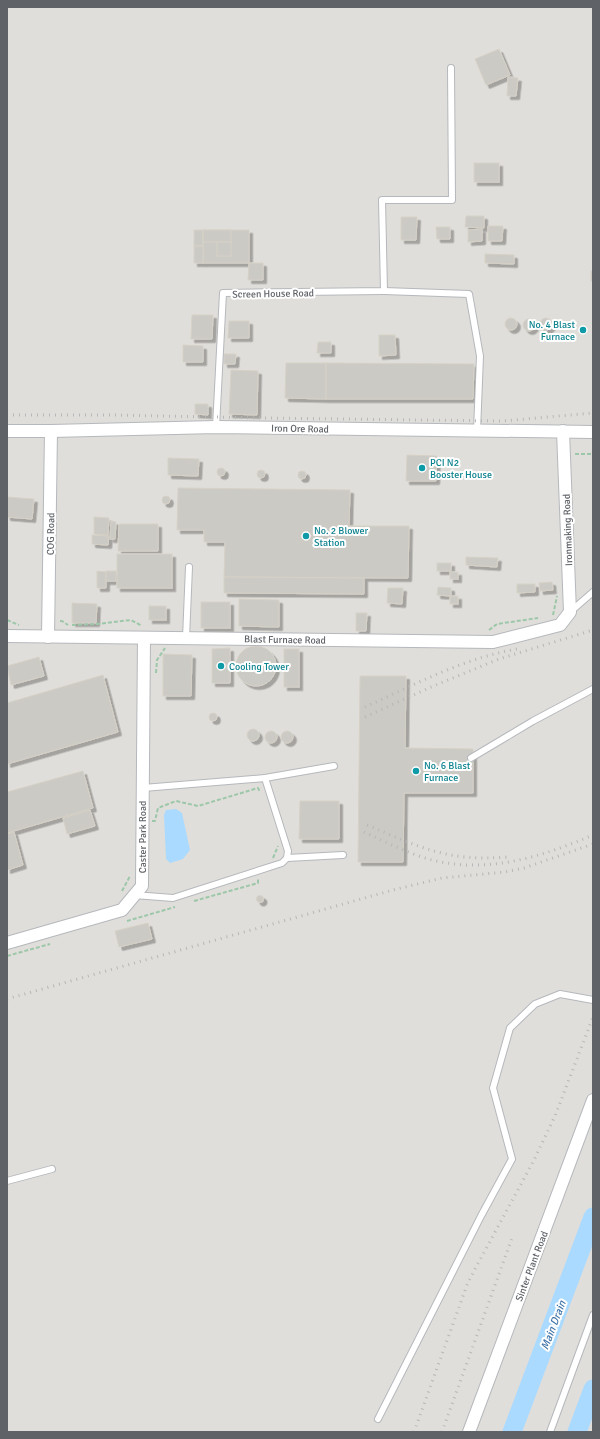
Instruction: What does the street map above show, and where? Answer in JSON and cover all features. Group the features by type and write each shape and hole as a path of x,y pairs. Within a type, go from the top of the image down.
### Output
{"street":[{"name":"Iron Ore Road","path":"7,431 216,427 593,432"},
{"name":"COG Road","path":"48,637 51,431"},
{"name":"Ironmaking Road","path":"563,431 570,612"},
{"name":"Blast Furnace Road","path":"7,636 48,637 146,633 165,638 493,642 560,625 570,612"},
{"name":"Caster Park Road","path":"7,943 122,910 142,886 146,633"},
{"name":"Sinter Plant Road","path":"469,1432 593,1100"}],"lane":[{"path":"384,291 382,200 452,200 451,68"},
{"name":"Screen House Road","path":"216,427 223,293 384,291 469,294 480,356 477,431"},
{"path":"186,638 189,567"},
{"path":"570,612 593,592"},
{"path":"471,758 533,721 593,690"},
{"path":"143,788 265,778 334,766"},
{"path":"134,895 173,898 282,863 287,858 288,851 265,778"},
{"path":"287,858 343,855"},
{"path":"378,1419 512,1159 493,1088 510,1028 535,1004 560,994 593,1000"},
{"path":"7,1181 52,1169"},
{"path":"550,1432 593,1315"}],"path":[{"path":"564,454 593,454"},
{"path":"546,617 553,616 558,593"},
{"path":"60,616 62,621 67,625 97,624 131,620 146,633"},
{"path":"487,632 497,624 539,618"},
{"path":"7,620 23,627"},
{"path":"48,622 62,621"},
{"path":"156,674 157,660 166,648 165,638"},
{"path":"143,821 155,821 158,808 176,801 198,806 258,788 261,793 270,791"},
{"path":"121,893 131,874"}],"shaded area":[{"path":"7,7 593,7 593,1432 7,1432"}],"water":[{"path":"176,809 182,813 190,850 183,859 170,863 166,859 164,815 166,810"}],"building":[{"path":"499,49 510,75 486,85 475,59"},
{"path":"508,77 518,78 516,96 507,96"},
{"path":"474,163 499,163 499,182 474,182"},
{"path":"466,216 484,216 484,228 465,227"},
{"path":"401,217 417,217 416,240 401,240"},
{"path":"488,226 503,226 502,241 488,241"},
{"path":"436,227 450,227 450,239 437,239"},
{"path":"482,229 482,241 468,242 468,230"},
{"path":"194,230 203,230 203,246 194,246"},
{"path":"203,230 249,230 249,263 203,263"},
{"path":"203,230 231,230 231,242 203,242"},
{"path":"217,242 231,242 231,256 217,256"},
{"path":"194,246 203,246 203,263 194,263"},
{"path":"485,254 514,255 514,264 485,263"},
{"path":"249,263 263,263 263,280 248,280"},
{"path":"591,271 593,271 593,281 591,281"},
{"path":"192,315 213,315 212,339 191,339"},
{"path":"511,318 515,320 517,324 515,328 511,330 507,328 505,324 507,320"},
{"path":"546,318 550,320 552,324 550,328 546,330 542,328 540,324 542,320"},
{"path":"529,319 533,321 535,325 533,329 529,331 525,329 523,325 525,321"},
{"path":"229,321 249,321 249,338 228,338"},
{"path":"379,335 395,335 396,355 379,356"},
{"path":"318,342 331,342 331,353 317,353"},
{"path":"183,345 203,346 203,362 183,362"},
{"path":"224,354 236,354 235,364 224,364"},
{"path":"286,363 326,363 326,399 285,398"},
{"path":"326,363 474,364 473,399 326,399"},
{"path":"231,370 258,371 257,415 229,414"},
{"path":"195,404 208,404 208,415 195,414"},
{"name":"PCI N2 Booster House","path":"407,455 437,456 436,481 406,481"},
{"path":"168,458 199,459 198,476 168,475"},
{"path":"219,468 223,468 225,472 223,476 219,476 217,474 217,470"},
{"path":"259,470 263,470 265,474 263,478 259,478 257,476 257,472"},
{"path":"300,471 304,471 306,475 304,479 300,479 298,477 298,473"},
{"name":"No. 2 Blower Station","path":"178,488 350,490 349,526 409,526 408,578 224,577 225,542 204,542 204,530 177,530"},
{"path":"164,496 168,496 170,500 168,504 164,504 162,502 162,498"},
{"path":"7,497 34,499 32,519 7,517"},
{"path":"94,517 109,518 108,535 94,534"},
{"path":"111,521 116,522 115,539 110,539"},
{"path":"119,524 158,524 158,551 118,551"},
{"path":"92,535 109,536 108,545 92,544"},
{"path":"117,554 172,554 172,588 117,588"},
{"path":"466,557 498,558 497,567 466,565"},
{"path":"437,563 451,563 451,571 437,571"},
{"path":"97,571 106,572 106,588 97,588"},
{"path":"106,571 116,571 116,581 106,581"},
{"path":"450,572 458,572 458,579 450,579"},
{"path":"224,577 364,578 364,594 224,593"},
{"path":"552,582 553,590 540,591 539,583"},
{"path":"517,584 535,584 535,592 517,593"},
{"path":"438,587 451,588 451,596 437,595"},
{"path":"388,588 403,588 402,604 387,603"},
{"path":"450,596 458,596 458,604 450,604"},
{"path":"239,599 279,600 279,627 239,626"},
{"path":"201,602 230,602 230,628 201,628"},
{"path":"72,603 97,604 96,623 72,623"},
{"path":"149,606 166,606 166,620 149,620"},
{"path":"356,613 367,613 366,631 356,631"},
{"path":"260,646 267,649 273,655 276,666 275,674 267,683 260,686 252,686 245,683 237,674 236,662 239,655 248,647"},
{"name":"Cooling Tower","path":"230,648 230,683 212,683 212,649"},
{"path":"284,649 299,649 299,687 284,687"},
{"path":"163,654 192,655 191,696 163,696"},
{"path":"39,657 44,676 11,685 7,666"},
{"path":"103,675 118,732 7,764 7,703"},
{"name":"No. 6 Blast Furnace","path":"360,676 406,676 405,748 473,749 473,793 404,793 403,862 358,862"},
{"path":"211,713 215,713 217,717 215,721 211,721 209,719 209,715"},
{"path":"253,729 257,731 259,735 257,739 253,741 249,739 247,735 249,731"},
{"path":"271,731 275,733 277,737 275,741 271,743 267,741 265,737 267,733"},
{"path":"287,731 291,733 293,737 291,741 287,743 283,741 281,737 283,733"},
{"path":"83,771 93,808 7,833 7,792"},
{"path":"300,801 339,801 339,839 299,839"},
{"path":"90,810 95,826 67,834 63,818"},
{"path":"14,832 23,865 7,870 7,834"},
{"path":"260,896 263,899 260,902 257,899"},
{"path":"148,923 152,939 119,947 115,931"}],"waterway":[{"name":"Main Drain","path":"512,1432 593,1217"},
{"path":"577,1432 593,1389"}],"railway":[{"path":"7,415 112,415 503,421 593,413"},
{"path":"365,717 431,687 499,659 593,630"},
{"path":"365,707 440,673 497,653 517,649"},
{"path":"367,825 419,846 450,855 486,858 507,857"},
{"path":"364,832 398,848 432,860 453,864 473,865 514,861 554,850 593,835"},
{"path":"7,999 393,890 442,878 505,872 524,868 593,844"},
{"path":"414,1432 467,1285 533,1162 555,1116 593,1017"},
{"path":"442,1432 512,1238"}],"place":[{"name":"No. 4 Blast Furnace","path":"583,330"},
{"name":"PCI N2 Booster House","path":"422,468"},
{"name":"No. 2 Blower Station","path":"306,536"},
{"name":"Cooling Tower","path":"221,666"},
{"name":"No. 6 Blast Furnace","path":"416,771"}]}
